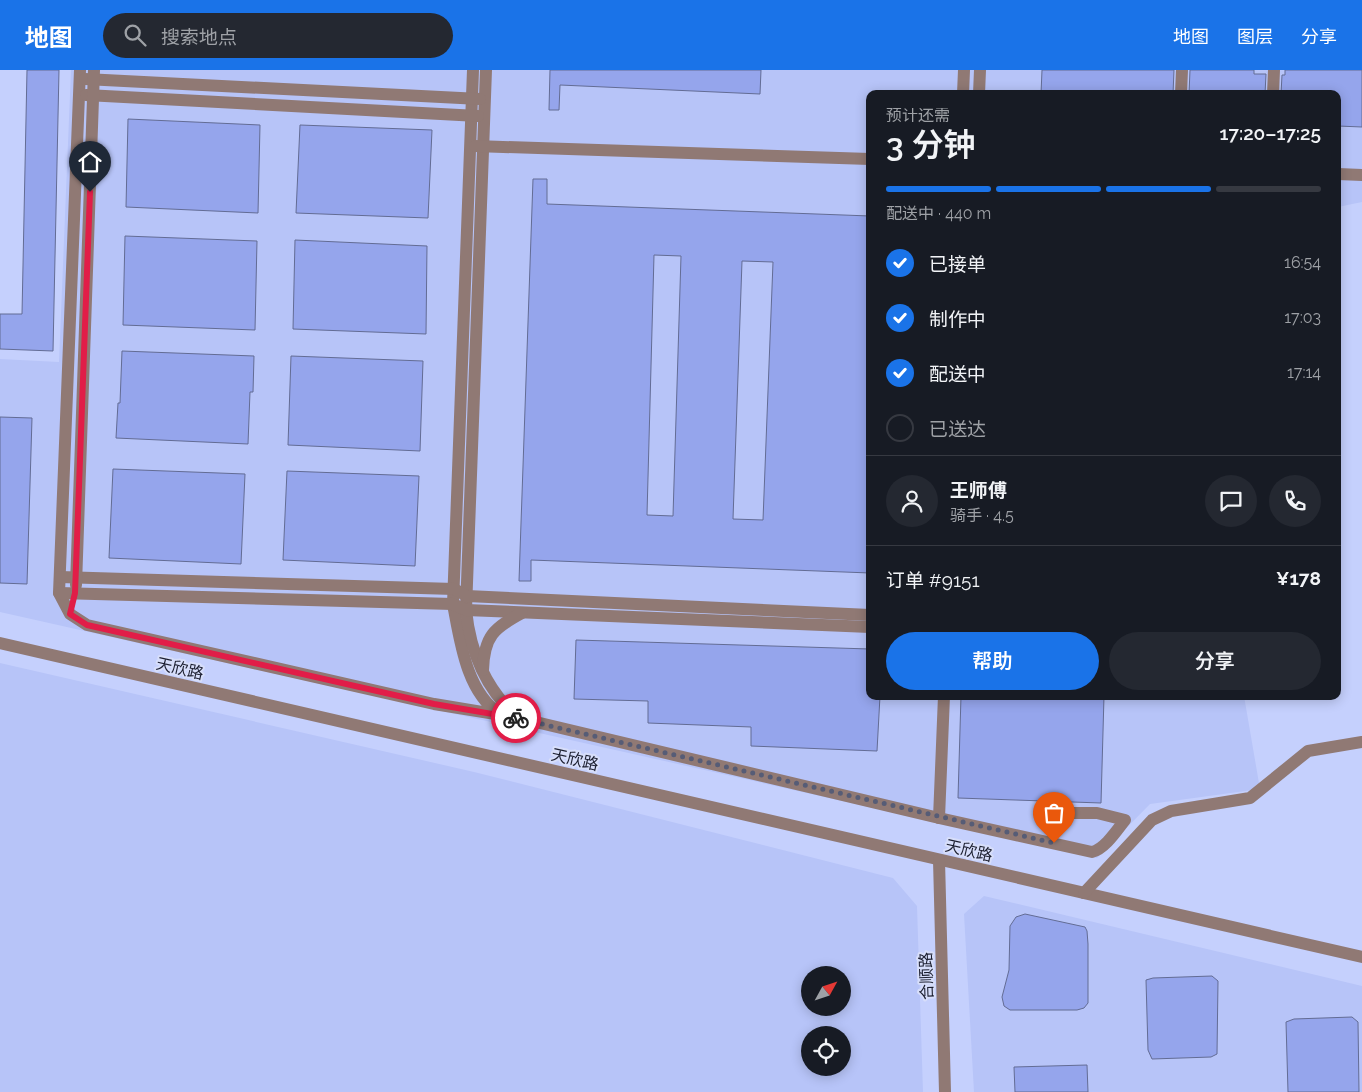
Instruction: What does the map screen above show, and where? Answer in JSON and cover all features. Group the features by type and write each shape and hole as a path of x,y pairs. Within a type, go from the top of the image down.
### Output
{"street":[{"path":"473,70 453,604 462,648 481,694 490,707 500,714 939,818 1092,852 1097,851 1126,820 1097,813 1039,813"},
{"path":"486,70 466,610 468,628 475,655 483,674 504,706 518,718"},
{"path":"963,90 964,70"},
{"path":"979,90 980,70"},
{"path":"1181,90 1182,70"},
{"path":"1273,90 1274,70"},
{"path":"485,99 79,74 59,593 70,614 87,625 434,704 518,718"},
{"path":"70,614 76,578 93,75"},
{"path":"78,94 484,116"},
{"path":"470,146 866,159"},
{"path":"1341,174 1362,175"},
{"path":"60,577 454,589 467,596 866,615"},
{"path":"59,593 453,604 466,610 866,627"},
{"path":"483,674 483,656 486,642 494,630 523,612"},
{"name":"天欣路","path":"0,643 1362,958"},
{"path":"939,818 944,700"},
{"path":"1084,893 1152,820 1171,811 1250,798 1308,751 1362,742"},
{"name":"合顺路","path":"939,860 946,1092"}],"shaded area":[{"path":"71,70 1362,70 1362,202 1341,206 1341,90 866,90 866,700 1245,700 1260,789 1150,804 1097,858 0,612 0,359 59,362"},
{"path":"0,663 474,772 893,878 917,906 923,1092 0,1092"},
{"path":"984,896 1362,986 1362,1092 974,1092 964,914"}],"building":[{"path":"27,70 59,70 53,351 0,349 0,314 22,314"},
{"path":"550,70 761,70 760,94 560,85 559,110 549,110"},
{"path":"1042,70 1174,70 1173,90 1041,90"},
{"path":"1190,70 1254,70 1254,74 1266,74 1265,90 1189,90"},
{"path":"1285,70 1362,70 1362,127 1341,126 1341,90 1281,90 1282,75 1285,75"},
{"path":"128,119 260,125 258,213 126,207"},
{"path":"300,125 432,130 428,218 296,213"},
{"path":"533,179 547,179 547,204 866,216 866,573 531,560 531,581 519,581","holes":["654,255 681,256 673,516 647,515","742,261 773,262 763,520 733,519"]},
{"path":"125,236 257,241 255,330 123,325"},
{"path":"295,240 427,246 426,334 293,329"},
{"path":"122,351 254,356 253,392 250,392 248,444 116,438 118,403 120,403"},
{"path":"291,356 423,361 420,451 288,445"},
{"path":"0,417 32,418 27,584 0,583"},
{"path":"113,469 245,474 241,564 109,558"},
{"path":"287,471 419,476 415,566 283,560"},
{"path":"576,640 866,649 866,700 880,700 877,751 751,746 751,727 648,723 648,701 574,699"},
{"path":"961,700 1104,700 1101,803 958,798"},
{"path":"1025,914 1085,927 1088,944 1088,1003 1084,1008 1077,1010 1010,1010 1004,1006 1002,997 1009,970 1010,926 1016,917"},
{"path":"1212,976 1218,981 1217,1054 1211,1057 1152,1059 1148,1050 1146,980 1153,978"},
{"path":"1352,1017 1358,1022 1359,1092 1288,1092 1286,1022 1294,1019"},
{"path":"1087,1065 1088,1092 1015,1092 1014,1067"}],"way so far":[{"path":"516,718 939,818 1054,843"}],"route":[{"path":"90,192 75,593 70,614 87,625 434,704 516,718"}]}
